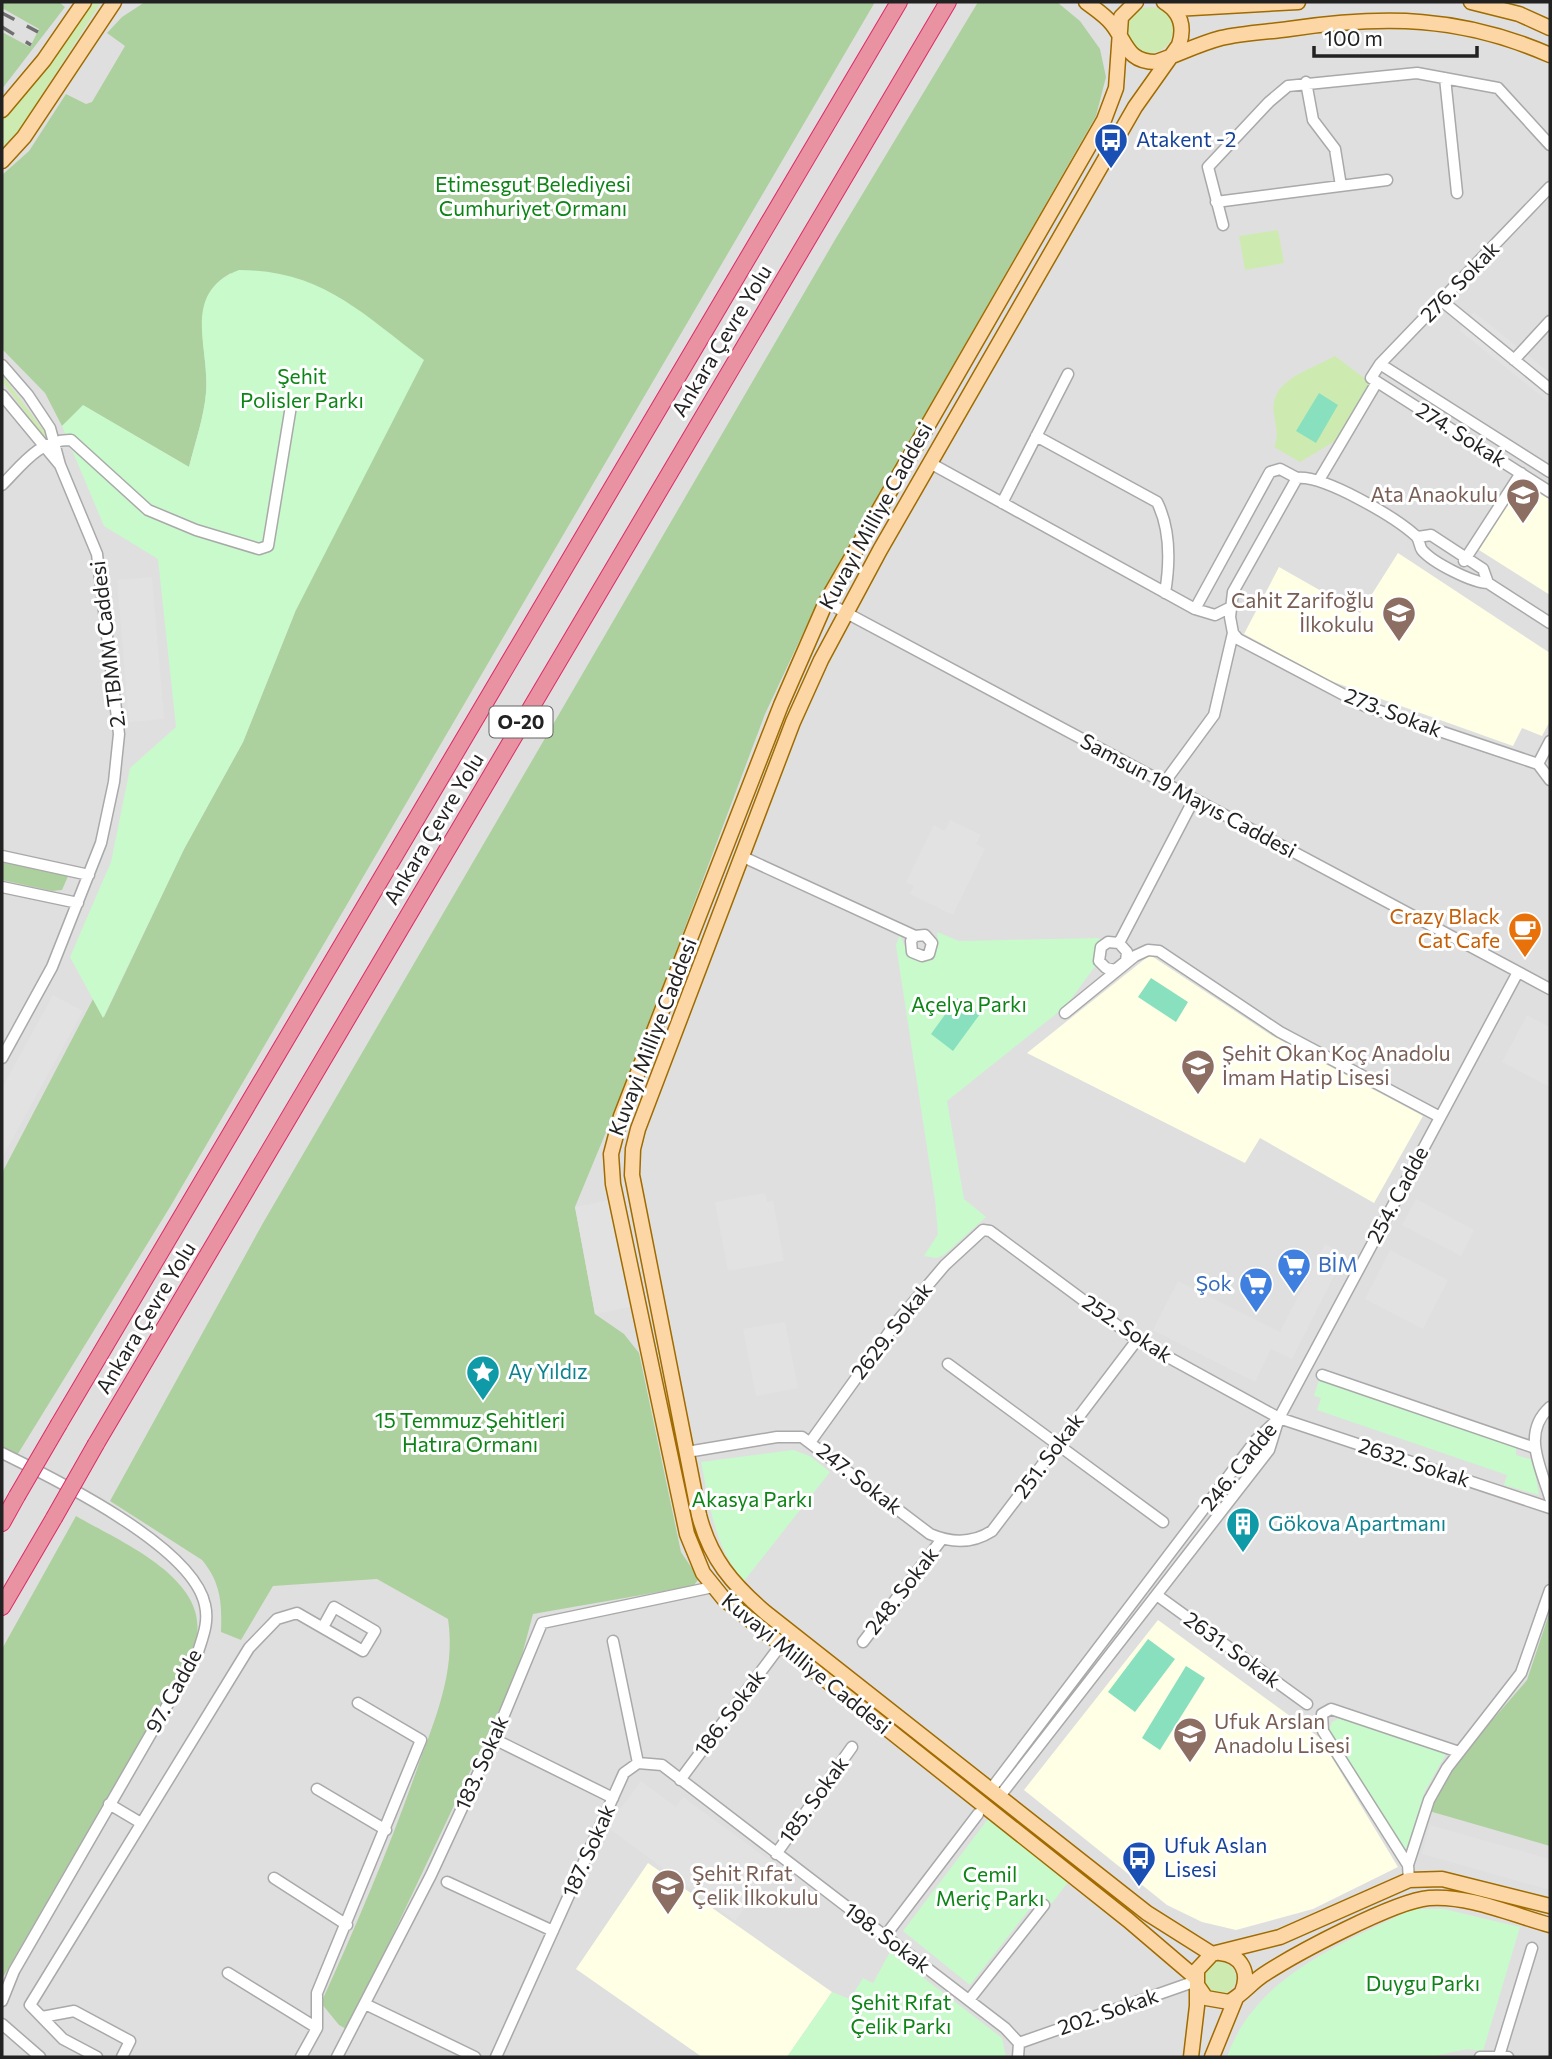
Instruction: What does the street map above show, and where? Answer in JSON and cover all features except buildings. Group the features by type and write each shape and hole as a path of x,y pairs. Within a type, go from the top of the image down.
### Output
{"highway":[{"name":"Ankara Çevre Yolu","path":"2,1523 899,2"},
{"name":"Ankara Çevre Yolu","path":"2,1607 948,2"}],"main road":[{"path":"2,110 44,60 83,2"},
{"path":"2,161 24,137 114,2"},
{"path":"1086,2 1109,21 1129,53 1146,62 1165,59 1173,53 1222,38 1330,23 1424,20 1465,26 1511,38 1550,55"},
{"name":"Kuvayi Milliye Caddesi","path":"1136,2 1121,17 1116,88 1104,120 826,602 780,705 616,1131 611,1154 613,1184 687,1534 713,1587 780,1646 1197,1981"},
{"path":"1173,53 1182,36 1180,18 1172,4 1298,2"},
{"path":"1471,2 1520,14 1550,28"},
{"name":"Kuvayi Milliye Caddesi","path":"1173,53 1135,107 845,612 793,722 677,1021 633,1149 634,1193 705,1538 714,1558 732,1583 1147,1913 1216,1954"},
{"path":"638,1299 655,1297"},
{"path":"983,1808 995,1792"},
{"path":"1191,2057 1200,1964 1216,1954 1280,1937 1408,1872 1550,1906"},
{"path":"1197,1981 1201,1993 1213,2002 1239,1995 1292,1958 1396,1907 1429,1898 1467,1902 1550,1925"},
{"path":"1212,2057 1245,1985 1244,1969 1235,1957 1216,1954"}],"street":[{"path":"1223,225 1209,167 1277,93 1288,86 1306,82 1417,73 1497,88 1550,145"},
{"path":"1445,78 1457,193"},
{"path":"1306,82 1313,120 1335,149 1341,186"},
{"path":"1216,202 1388,180"},
{"name":"276. Sokak","path":"1319,480 1374,380 1380,364 1550,187"},
{"path":"1441,301 1550,389"},
{"path":"1514,359 1550,321"},
{"name":"274. Sokak","path":"1380,364 1550,472"},
{"name":"2. TBMM Caddesi","path":"2,365 28,394 55,439 60,465 97,554 117,694 119,734 107,823 89,874 52,967 2,1058"},
{"path":"1002,503 1068,374"},
{"name":"274. Sokak","path":"1374,380 1550,492"},
{"name":"2. TBMM Caddesi","path":"2,395 60,465"},
{"path":"2,485 42,446 55,439 71,440 148,510 196,530 258,549 268,546 291,406"},
{"path":"1036,436 1157,502 1162,511 1170,561 1165,593"},
{"path":"930,463 1195,609 1215,615 1231,607"},
{"path":"1195,609 1270,471 1280,469 1297,478 1319,480 1354,497 1418,537 1431,535 1483,569 1488,583"},
{"path":"1456,572 1521,473"},
{"path":"1164,783 1214,715 1233,633 1233,592 1297,478"},
{"path":"1418,537 1422,550 1456,572 1474,583 1488,583 1550,622"},
{"name":"Samsun 19 Mayıs Caddesi","path":"826,602 1550,989"},
{"name":"273. Sokak","path":"1233,633 1238,639 1365,706 1538,764"},
{"path":"1550,741 1538,764 1550,780"},
{"path":"1119,943 1194,799"},
{"path":"2,856 89,874"},
{"path":"741,856 915,936"},
{"path":"2,887 78,903"},
{"path":"1119,943 1125,948 1127,957 1120,968 1106,968 1098,956 1104,944 1119,943"},
{"path":"1065,1013 1120,968 1147,950 1159,951 1280,1032 1440,1117"},
{"name":"254. Cadde","path":"1279,1418 1518,972"},
{"name":"252. Sokak","path":"983,1230 990,1231 1137,1340 1279,1418"},
{"name":"2629. Sokak","path":"811,1441 895,1324 944,1265 983,1230"},
{"name":"251. Sokak","path":"942,1539 966,1541 992,1531 1137,1340"},
{"path":"948,1364 1163,1522"},
{"path":"1322,1375 1535,1448"},
{"path":"1550,1407 1537,1420 1535,1448 1550,1498"},
{"name":"2632. Sokak","path":"1279,1418 1550,1508"},
{"name":"246. Cadde","path":"995,1792 1158,1596 1269,1450 1279,1418"},
{"name":"246. Cadde","path":"995,1792 1256,1440 1279,1418"},
{"name":"247. Sokak","path":"687,1452 785,1437 811,1441 915,1524 942,1539"},
{"name":"97. Cadde","path":"2,1453 110,1512 159,1544 197,1583 205,1604 206,1626 198,1652 14,1971 2,2001"},
{"name":"248. Sokak","path":"863,1642 942,1539"},
{"name":"183. Sokak","path":"337,2057 431,1875 494,1739 538,1628 544,1621 713,1587"},
{"path":"1408,1872 1429,1800 1459,1752 1521,1674 1550,1590"},
{"name":"2631. Sokak","path":"1158,1596 1307,1704"},
{"path":"97,2057 63,2039 30,2005 249,1648 277,1619 297,1613 323,1628 363,1651 375,1631 334,1607 323,1628"},
{"path":"613,1642 638,1763"},
{"name":"186. Sokak","path":"680,1780 780,1646"},
{"path":"301,2057 317,2028 317,1993 421,1740 358,1703"},
{"path":"1408,1872 1323,1731 1322,1714 1331,1709 1459,1752"},
{"path":"494,1739 613,1798"},
{"name":"185. Sokak","path":"776,1854 852,1747"},
{"name":"198. Sokak","path":"638,1763 657,1763 969,2000 1019,2043"},
{"name":"187. Sokak","path":"496,2057 626,1770 638,1763"},
{"path":"317,1789 386,1830"},
{"path":"109,1804 141,1824"},
{"path":"885,1936 983,1808"},
{"path":"274,1878 347,1925"},
{"path":"447,1882 553,1931"},
{"path":"969,2000 1044,1905"},
{"path":"1480,2057 1503,2057 1532,1948"},
{"path":"228,1973 317,2028"},
{"name":"202. Sokak","path":"1019,2043 1197,1981"},
{"path":"365,2004 475,2057"},
{"path":"42,2017 74,2011 130,2041 122,2057"},
{"path":"2,2024 40,2057"},
{"path":"1018,2057 1019,2043"}],"shaded area":[{"path":"2,2 1550,2 1550,2057 2,2057"},
{"path":"1474,312 1550,373 1550,403 1459,330"},
{"name":"Ata Anaokulu","path":"1522,482 1550,500 1550,595 1479,550"},
{"name":"Cahit Zarifoğlu İlkokulu","path":"1398,553 1550,653 1550,721 1542,736 1522,728 1513,746 1328,680 1244,634 1279,567 1360,613"},
{"path":"152,577 164,719 129,722 117,580"},
{"path":"950,820 981,835 976,844 985,849 953,915 910,894 914,886 906,882 934,825 945,831"},
{"name":"Şehit Okan Koç Anadolu İmam Hatip Lisesi","path":"1150,955 1271,1035 1423,1116 1374,1203 1260,1138 1245,1163 1027,1053"},
{"path":"53,995 83,1011 2,1158 2,1088"},
{"path":"1527,1015 1550,1027 1550,1087 1502,1062"},
{"path":"765,1193 767,1202 773,1201 784,1261 728,1271 715,1202"},
{"path":"1416,1199 1474,1230 1461,1256 1402,1225"},
{"path":"609,1200 630,1307 595,1314 575,1207"},
{"path":"1325,1244 1345,1254 1292,1359 1271,1349 1255,1382 1153,1330 1178,1281 1280,1332"},
{"path":"1390,1250 1448,1280 1423,1329 1365,1299"},
{"path":"785,1322 798,1388 756,1396 743,1329"},
{"name":"Ufuk Arslan Anadolu Lisesi","path":"1158,1620 1320,1738 1398,1867 1313,1909 1236,1930 1202,1922 1167,1905 1024,1790"},
{"path":"641,1781 676,1807 683,1797 776,1865 735,1921 607,1827"},
{"path":"1430,1825 1550,1859 1550,1890 1422,1854"},
{"name":"Şehit Rıfat Çelik İlkokulu","path":"648,1863 832,1992 787,2057 702,2057 576,1969"}],"green space":[{"path":"2,2 59,2 65,7 2,89 2,32 30,47 39,29 2,8"},
{"path":"94,2 101,2 21,128 2,148 2,119 34,84"},
{"name":"Etimesgut Belediyesi Cumhuriyet Ormanı","path":"145,2 875,2 170,1207 16,1457 2,1450 2,1173 93,999 104,1017 184,849 243,742 295,612 231,273 217,284 203,311 206,393 189,467 84,406 62,426 45,393 2,349 2,175 29,151 66,94 86,104 92,102 125,46 107,33 122,17"},
{"name":"15 Temmuz Şehitleri Hatıra Ormanı","path":"978,2 1057,2 1080,21 1100,49 1106,77 1096,116 820,597 765,714 628,1079 575,1207 595,1314 624,1334 639,1353 681,1552 699,1579 693,1586 533,1614 518,1670 348,2030 339,2025 321,2003 384,1858 437,1714 449,1658 448,1619 377,1579 273,1586 241,1640 221,1632 217,1585 202,1560 110,1501 263,1223 836,238"},
{"path":"1150,7 1166,14 1173,30 1166,46 1150,53 1134,46 1127,30 1134,14"},
{"path":"1278,230 1284,263 1245,270 1239,236"},
{"name":"Şehit Polisler Parkı","path":"239,270 294,277 317,286 360,311 424,360 295,612 243,742 184,849 103,1018 70,957 111,862 130,768 176,727 158,559 104,526 62,426 83,405 189,467 206,393 202,323 204,307 210,292 221,280"},
{"path":"1335,356 1371,383 1337,440 1300,462 1274,447 1277,436 1274,403 1277,393 1292,378"},
{"path":"2,375 47,435 43,436 2,381"},
{"path":"1319,393 1338,405 1316,443 1296,431"},
{"path":"2,860 69,874 62,890 52,891 2,880"},
{"name":"Açelya Parkı","path":"937,932 959,941 1101,940 1096,965 1066,1006 947,1101 964,1199 986,1217 944,1255 936,1258 924,1256 938,1234 935,1200 896,945 900,935 908,954 930,957 938,943"},
{"path":"1151,978 1188,1002 1176,1022 1138,997"},
{"path":"957,998 980,1014 953,1051 931,1034"},
{"path":"1319,1380 1516,1448 1516,1455 1533,1460 1539,1495 1504,1485 1507,1475 1317,1410 1321,1398 1314,1396"},
{"name":"Akasya Parkı","path":"793,1450 810,1456 830,1472 744,1581 720,1540 701,1462"},
{"path":"76,1516 155,1562 173,1578 187,1594 196,1613 197,1634 179,1673 2,1979 2,1649"},
{"path":"1550,1611 1550,1846 1429,1811 1450,1769 1527,1680"},
{"path":"1148,1639 1175,1659 1135,1712 1108,1692"},
{"path":"1186,1666 1205,1678 1160,1750 1142,1738"},
{"path":"1341,1717 1443,1749 1446,1754 1425,1791 1406,1850 1328,1732 1332,1722"},
{"name":"Cemil Meriç Parkı","path":"988,1819 1069,1881 1052,1903 1035,1902 970,1985 903,1931"},
{"name":"Duygu Parkı","path":"1412,1909 1444,1909 1520,1927 1483,2051 1467,2049 1429,2057 1227,2057 1240,2029 1258,2004 1280,1984 1330,1950"},
{"name":"Şehit Rıfat Çelik Parkı","path":"890,1952 1002,2038 1006,2057 787,2057 832,1992 850,1999 863,1978 873,1983"},
{"path":"1220,1962 1232,1966 1236,1978 1232,1990 1220,1994 1208,1990 1204,1978 1208,1966"}],"railway":[{"path":"2,13 38,32"},
{"path":"2,27 31,45"}],"place":[{"name":"Atakent -2","path":"1111,170"},
{"name":"Ata Anaokulu","path":"1523,525"},
{"name":"Cahit Zarifoğlu İlkokulu","path":"1399,643"},
{"name":"Crazy Black Cat Cafe","path":"1525,959"},
{"name":"Şehit Okan Koç Anadolu İmam Hatip Lisesi","path":"1198,1096"},
{"name":"BİM","path":"1294,1295"},
{"name":"Şok","path":"1256,1314"},
{"name":"Ay Yıldız","path":"483,1402"},
{"name":"Gökova Apartmanı","path":"1243,1554"},
{"name":"Ufuk Arslan Anadolu Lisesi","path":"1190,1764"},
{"name":"Ufuk Aslan Lisesi","path":"1139,1888"},
{"name":"Şehit Rıfat Çelik İlkokulu","path":"668,1916"}]}
